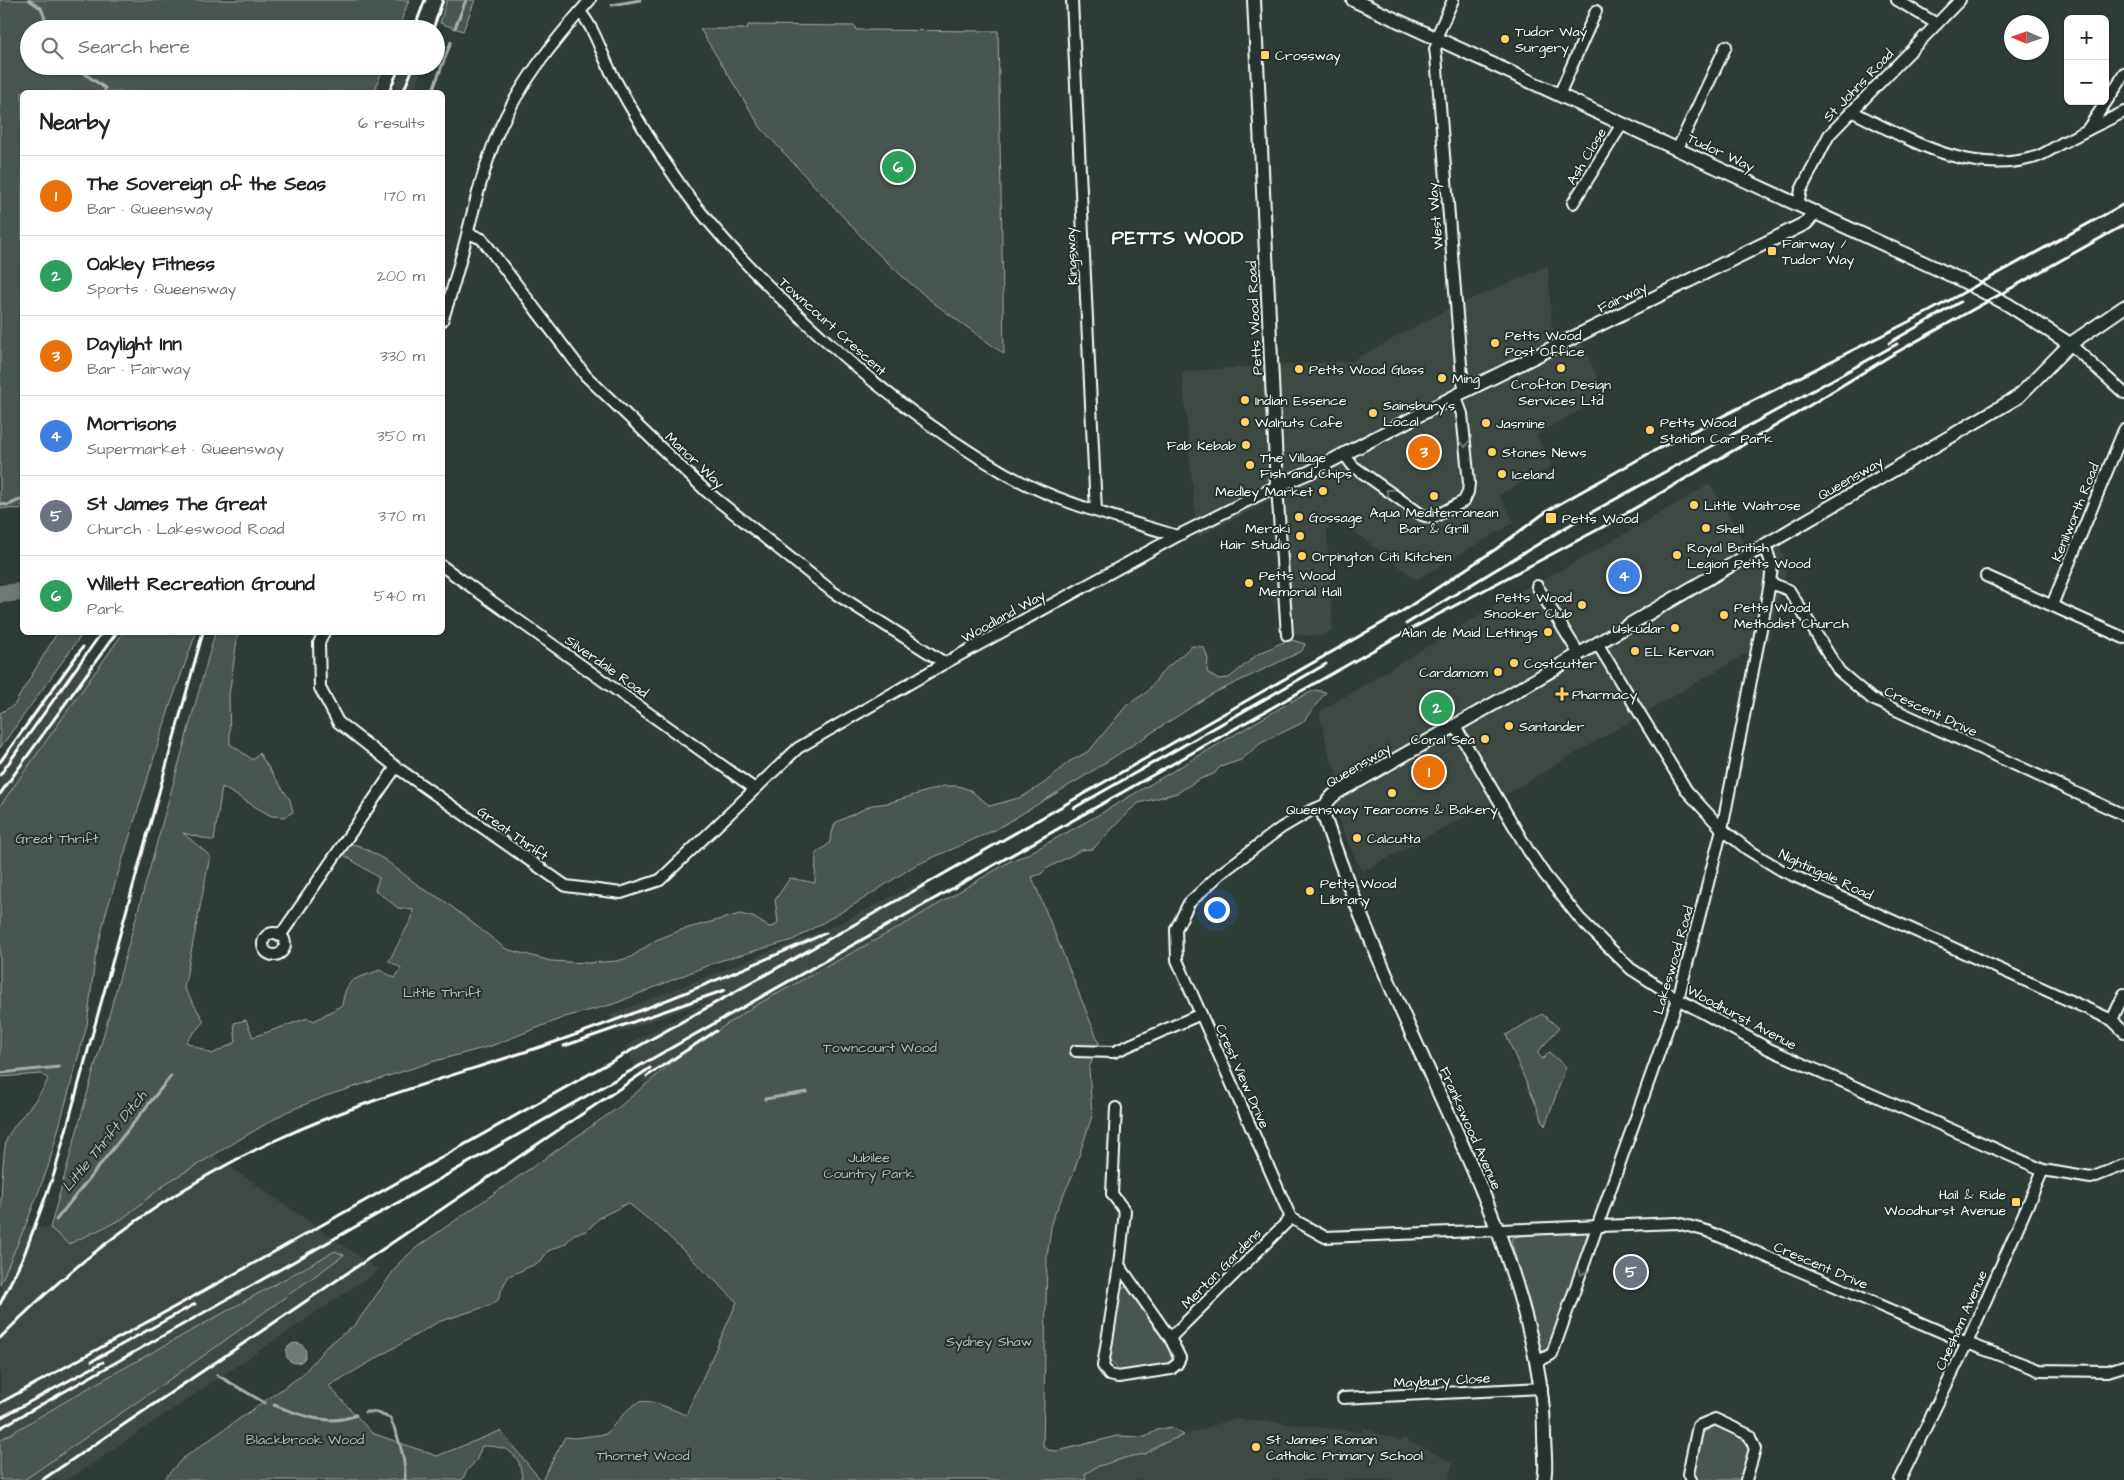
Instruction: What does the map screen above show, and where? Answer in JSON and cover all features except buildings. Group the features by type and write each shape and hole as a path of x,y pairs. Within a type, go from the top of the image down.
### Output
{"street":[{"path":"445,311 468,233 480,182 498,133 531,74 590,0"},
{"name":"Kingsway","path":"1072,0 1096,511"},
{"name":"Petts Wood Road","path":"1254,0 1277,486 1287,634"},
{"name":"Tudor Way","path":"1353,0 1678,148 1976,288 2070,344"},
{"name":"West Way","path":"1344,454 1353,466 1422,516 1429,518 1435,516 1464,501 1468,492 1469,483 1460,394 1462,377 1435,49 1437,39 1453,0"},
{"path":"1897,0 1937,24"},
{"name":"St Johns Road","path":"1798,204 1801,190 1820,149 1829,135 1960,0"},
{"path":"1559,95 1596,11"},
{"name":"Towncourt Crescent","path":"580,12 588,21 611,71 653,146 694,204 730,247 826,341 877,385 939,431 1004,472 1052,495 1177,536"},
{"path":"1678,148 1726,46"},
{"path":"2086,130 2124,73"},
{"path":"1851,111 1926,148 1954,158 1980,163 2032,158 2124,112"},
{"name":"Ash Close","path":"1574,203 1622,124"},
{"name":"Fairway","path":"1277,486 1806,223 1816,212"},
{"name":"Manor Way","path":"468,233 482,239 586,376 706,491 833,592 945,663"},
{"name":"Queensway","path":"1325,805 1336,793 1455,726 2018,398 2070,344 2124,307"},
{"path":"2070,344 2124,393"},
{"name":"Kenilworth Road","path":"2052,605 2124,430"},
{"name":"Woodland Way","path":"755,789 798,748 945,663 1177,536 1277,486"},
{"name":"Lakeswood Road","path":"1537,1362 1552,1354 1678,1000 1722,829 1770,583 1772,566 1765,545"},
{"name":"Silverdale Road","path":"445,568 755,789"},
{"path":"1986,576 2124,638"},
{"name":"Crescent Drive","path":"1770,583 1789,590 1839,671 1872,699 2124,815"},
{"path":"1537,586 1579,654"},
{"name":"Great Thrift","path":"323,635 319,643 320,688 338,722 396,767 566,886 621,893 660,880 755,789"},
{"name":"Nightingale Road","path":"1597,643 1687,791 1722,829 1747,849 1781,870 2112,1020 2124,1032"},
{"name":"Woodhurst Avenue","path":"1455,726 1528,850 1564,900 1597,936 1631,968 1678,1000 1769,1049 2043,1170 2091,1178 2124,1165"},
{"path":"280,936 396,767"},
{"name":"Crest View Drive","path":"1291,1218 1177,960 1176,929 1189,903 1220,874 1281,828 1310,811 1325,805"},
{"name":"Frankswood Avenue","path":"1325,805 1324,816 1346,880 1399,1006 1447,1108 1498,1229 1520,1294 1542,1388 1544,1478"},
{"path":"2112,1020 2124,994"},
{"path":"1076,1052 1114,1052 1201,1014"},
{"path":"1116,1108 1112,1194 1125,1211 1119,1265 1103,1366 1109,1375 1118,1377 1172,1369 1180,1358 1170,1338 1119,1265"},
{"name":"Chesham Avenue","path":"1900,1480 1967,1343 2043,1170"},
{"path":"1291,1218 1325,1238 1498,1229"},
{"name":"Merton Gardens","path":"1170,1338 1291,1218"},
{"name":"Crescent Drive","path":"1498,1229 1677,1223 1708,1231 1967,1343 2039,1370 2108,1371 2124,1366"},
{"name":"Maybury Close","path":"1343,1398 1542,1388"},
{"path":"1691,1480 1688,1474 1698,1426 1715,1419 1749,1435 1755,1449 1746,1480"}],"shaded area":[{"path":"400,75 420,75 415,90 394,90"},
{"path":"1548,266 1553,340 1576,327 1605,396 1536,435 1552,466 1499,495 1515,522 1416,580 1337,518 1327,531 1333,629 1322,636 1290,635 1277,497 1197,538 1182,371 1351,361 1454,306"},
{"path":"1710,484 1746,545 1770,531 1788,563 1769,640 1491,803 1362,872 1338,818 1336,772 1330,758 1319,712 1521,590 1567,567"},
{"path":"74,655 96,670 0,806 0,758"},
{"path":"920,882 936,905 753,1007 682,1054 644,1083 625,1046 712,999 618,1033 610,1015 834,926"},
{"path":"212,1154 379,1270 68,1480 0,1480 0,1275 21,1225 50,1228 69,1243"},
{"path":"292,1343 300,1343 306,1349 306,1357 300,1363 292,1363 286,1357 286,1349"},
{"name":"St James' Roman Catholic Primary School","path":"1235,1418 1246,1421 1274,1422 1362,1432 1363,1428 1401,1441 1403,1438 1453,1462 1449,1480 1078,1480 1075,1452 1128,1435 1128,1442 1185,1435"}],"green space":[{"path":"0,0 409,0 401,20 20,20 20,75 381,75 375,90 20,90 20,509 0,508"},
{"path":"447,0 475,0 463,31 445,25 445,20 441,20"},
{"path":"748,25 855,26 856,30 998,31 1004,354 935,304 903,277 871,247 761,128 700,29 747,29"},
{"path":"56,635 82,635 0,748 0,713 14,705"},
{"name":"Great Thrift","path":"122,635 195,635 169,709 106,913 95,959 87,1025 48,1167 0,1284 2,1186 7,1138 39,1095 48,1079 41,1074 0,1077 0,806"},
{"name":"Little Thrift","path":"214,635 238,635 229,695 230,744 253,760 259,753 290,800 293,812 284,817 271,816 222,787 214,841 183,833 210,856 184,988 204,1021 186,1042 212,1054 236,1042 234,1023 246,1020 253,1037 308,1018 314,1021 342,1005 346,989 353,980 380,970 395,978 401,968 389,961 412,918 413,910 398,908 375,890 379,878 344,855 349,843 360,846 384,859 423,889 443,900 506,949 551,961 588,963 617,961 631,957 656,940 681,930 740,914 753,917 769,927 775,926 778,922 775,900 790,878 815,883 816,853 829,844 835,823 872,805 888,803 944,786 958,786 970,790 990,806 1022,797 1046,782 1067,763 1089,751 1127,705 1147,692 1163,671 1192,646 1204,647 1208,659 1207,672 1217,679 1229,678 1258,654 1281,643 1292,640 1305,644 1302,651 1210,695 1083,777 995,830 914,866 857,903 793,940 716,962 614,1004 565,1017 491,1046 435,1061 326,1096 286,1112 168,1182 122,1219 69,1244 50,1228"},
{"name":"Jubilee Country Park","path":"1315,690 1326,692 1302,723 1261,743 1241,760 1220,767 1214,774 1200,779 1177,793 1139,803 1093,849 1081,850 1046,869 1041,874 1032,877 1099,1043 1089,1068 1092,1116 1073,1174 1052,1220 1047,1257 1043,1446 1048,1450 1058,1451 1117,1436 1145,1437 1157,1430 1171,1427 1184,1435 1159,1445 1145,1454 1096,1467 1085,1474 1086,1480 542,1480 565,1437 574,1438 606,1434 633,1405 640,1402 648,1402 686,1415 737,1302 662,1230 628,1203 599,1218 587,1231 574,1234 565,1244 548,1251 540,1262 509,1276 498,1300 491,1305 438,1322 329,1386 372,1433 437,1456 500,1431 541,1480 522,1480 519,1463 511,1452 499,1447 482,1446 476,1461 468,1469 462,1480 163,1480 182,1459 302,1375 327,1346 355,1325 400,1262 417,1247 619,1107 682,1054 753,1007 910,921 1012,860 1024,856 1093,818 1292,701"},
{"path":"1542,1014 1559,1028 1537,1053 1543,1059 1549,1052 1566,1067 1545,1126 1506,1035"},
{"path":"1583,1232 1592,1234 1549,1349 1540,1351 1511,1239 1519,1236"},
{"path":"335,1251 344,1255 192,1364 24,1480 0,1480 0,1440 90,1387"},
{"path":"1126,1287 1130,1289 1173,1354 1175,1358 1171,1365 1124,1372 1119,1371 1110,1360 1118,1294 1121,1289"},
{"path":"1716,1425 1747,1439 1750,1452 1741,1480 1698,1480 1694,1472 1701,1434"}],"waterway":[{"path":"29,0 41,8 46,20"},
{"path":"455,28 466,0"},
{"path":"612,5 640,0"},
{"path":"445,58 451,42"},
{"path":"86,75 105,88 105,90"},
{"path":"433,90 438,75"},
{"path":"0,504 8,505 20,500"},
{"path":"0,594 20,592"},
{"path":"0,1073 59,1067"},
{"name":"Little Thrift Ditch","path":"56,1220 171,1076"},
{"path":"765,1099 807,1092"},
{"path":"217,1375 265,1403"},
{"path":"274,1405 304,1416 325,1420 335,1420 356,1415"},
{"path":"365,1412 375,1412 390,1418 401,1448 405,1480"}],"railway":[{"path":"417,20 425,0"},
{"path":"436,20 443,0"},
{"path":"390,90 396,75"},
{"path":"404,90 410,75"},
{"path":"0,1403 258,1261 919,888 1398,614 1496,549 1547,511 1648,454 1930,311 2124,204"},
{"path":"0,1428 1409,630 1601,528 1794,415 1890,356 2124,225"},
{"path":"1889,343 1960,302"},
{"path":"1406,624 1583,517 1897,344"},
{"path":"0,775 100,635"},
{"path":"0,794 115,635"},
{"path":"0,1304 24,1255 54,1174 202,635"},
{"path":"0,762 83,647"},
{"path":"1074,808 1326,664"},
{"path":"0,1338 62,1279 129,1226 200,1180 276,1140 345,1111 558,1041 626,1016 727,976 826,933"},
{"path":"564,1046 725,990"},
{"path":"647,1076 716,1031"},
{"path":"42,1480 650,1068"},
{"path":"92,1361 195,1304"},
{"path":"0,1418 103,1362"}],"place":[{"name":"Tudor Way Surgery","path":"1505,39"},
{"name":"Crossway","path":"1265,55"},
{"name":"Willett Recreation Ground","path":"898,167"},
{"name":"Fairway / Tudor Way","path":"1772,251"},
{"name":"Petts Wood Post Office","path":"1495,343"},
{"name":"Crofton Design Services Ltd","path":"1561,368"},
{"name":"Petts Wood Glass","path":"1299,369"},
{"name":"Ming","path":"1442,378"},
{"name":"Indian Essence","path":"1245,400"},
{"name":"Sainsbury's Local","path":"1373,413"},
{"name":"Walnuts Cafe","path":"1245,422"},
{"name":"Jasmine","path":"1486,423"},
{"name":"Petts Wood Station Car Park","path":"1650,430"},
{"name":"Fab Kebab","path":"1246,445"},
{"name":"Daylight Inn","path":"1424,452"},
{"name":"Stones News","path":"1492,452"},
{"name":"The Village Fish and Chips","path":"1250,465"},
{"name":"Iceland","path":"1502,474"},
{"name":"Medley Market","path":"1323,491"},
{"name":"Aqua Mediterranean Bar & Grill","path":"1434,496"},
{"name":"Little Waitrose","path":"1694,505"},
{"name":"Gossage","path":"1299,517"},
{"name":"Petts Wood","path":"1551,518"},
{"name":"Shell","path":"1706,528"},
{"name":"Meraki Hair Studio","path":"1300,536"},
{"name":"Royal British Legion Petts Wood","path":"1677,555"},
{"name":"Orpington Citi Kitchen","path":"1302,556"},
{"name":"Morrisons","path":"1624,576"},
{"name":"Petts Wood Memorial Hall","path":"1249,583"},
{"name":"Petts Wood Snooker Club","path":"1582,605"},
{"name":"Petts Wood Methodist Church","path":"1724,615"},
{"name":"Uskudar","path":"1675,628"},
{"name":"Alan de Maid Lettings","path":"1548,632"},
{"name":"EL Kervan","path":"1635,651"},
{"name":"Costcutter","path":"1514,663"},
{"name":"Cardamom","path":"1498,672"},
{"name":"Pharmacy","path":"1562,694"},
{"name":"Oakley Fitness","path":"1437,708"},
{"name":"Santander","path":"1509,726"},
{"name":"Coral Sea","path":"1485,739"},
{"name":"The Sovereign of the Seas","path":"1429,772"},
{"name":"Queensway Tearooms & Bakery","path":"1392,793"},
{"name":"Calcutta","path":"1357,838"},
{"name":"Petts Wood Library","path":"1310,891"},
{"name":"Hail & Ride Woodhurst Avenue","path":"2016,1202"},
{"name":"St James The Great","path":"1631,1272"},
{"name":"St James' Roman Catholic Primary School","path":"1256,1447"}],"district":[{"name":"PETTS WOOD","path":"1178,237"}],"park label":[{"name":"Towncourt Wood","path":"880,1047"},
{"name":"Sydney Shaw","path":"989,1341"},
{"name":"Blackbrook Wood","path":"305,1439"},
{"name":"Thornet Wood","path":"643,1455"}]}
